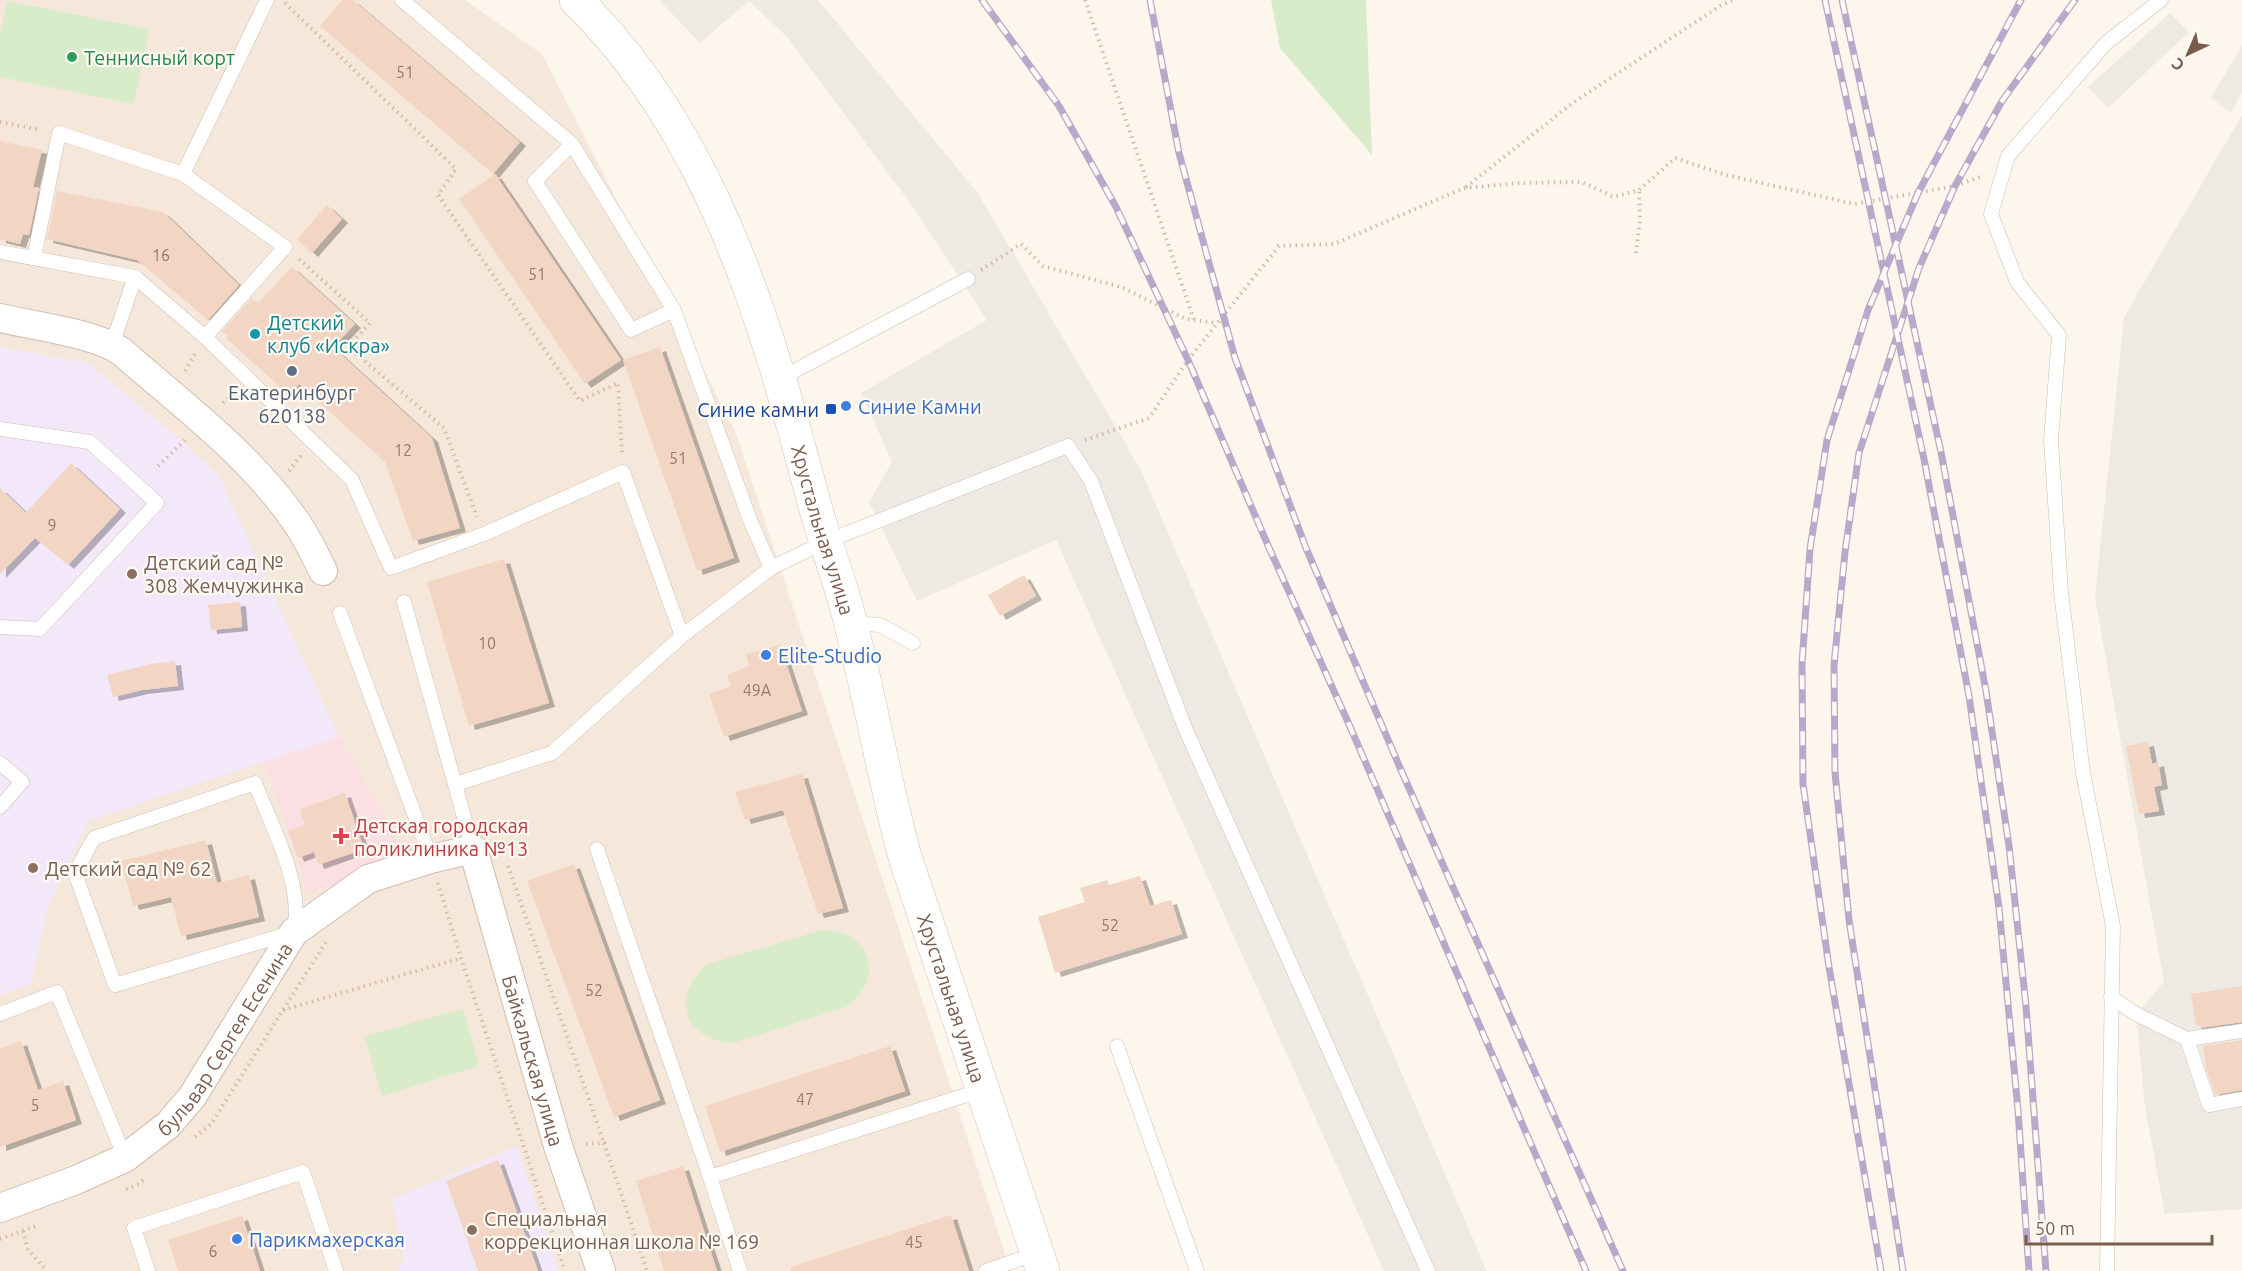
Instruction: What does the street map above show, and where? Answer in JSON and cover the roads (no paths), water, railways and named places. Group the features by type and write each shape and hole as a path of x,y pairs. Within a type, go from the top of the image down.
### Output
{"street":[{"name":"Хрустальная улица","path":"576,0 624,54 662,107 694,163 725,225 749,283 781,378 825,542 851,623 893,815 905,856 1040,1262"},
{"path":"0,318 112,345 246,463 294,518 323,571"},
{"name":"бульвар Сергея Есенина","path":"0,1208 76,1180 125,1158 168,1125 192,1097 294,932 368,879 431,859 473,849"},
{"name":"Байкальская улица","path":"473,849 558,1146 601,1271"}],"lane":[{"path":"183,174 267,0"},
{"path":"402,0 572,144 674,310 750,520 771,568"},
{"path":"2106,1271 2112,926 2083,773 2061,592 2051,440 2059,335 2017,282 1991,214 2008,156 2106,43 2161,0"},
{"path":"34,258 59,133 183,174 285,247 205,337"},
{"path":"572,144 535,182 631,330 674,310"},
{"path":"0,252 135,277 205,337 352,480 391,568 484,534 623,472 682,636"},
{"path":"112,345 135,277"},
{"path":"781,378 968,279"},
{"path":"0,429 90,442 158,503 40,629 0,627"},
{"path":"456,784 552,753 682,636 771,568 825,542 1068,446 1091,481 1185,728 1428,1271"},
{"path":"404,602 473,849"},
{"path":"340,613 431,859"},
{"path":"851,623 880,625 913,644"},
{"path":"0,763 22,782 0,807"},
{"path":"255,783 292,880 297,916 294,932 115,986 75,873 94,838 255,783"},
{"path":"597,849 740,1271"},
{"path":"0,1014 57,992 125,1158"},
{"path":"2111,997 2136,1014 2187,1039 2242,1030"},
{"path":"2187,1039 2209,1105 2242,1099"},
{"path":"1117,1046 1197,1271"},
{"path":"710,1177 982,1090"},
{"path":"148,1271 134,1228 303,1172 336,1271"},
{"path":"986,1271 1040,1262"}],"railway":[{"path":"982,0 1059,106 1116,207 1188,360 1270,550 1348,722 1586,1271"},
{"path":"1150,0 1179,153 1235,358 1306,548 1401,770 1623,1271"},
{"path":"1825,0 1924,459 1969,696 1999,908 2018,1110 2029,1271"},
{"path":"1842,0 1941,452 1986,691 2009,846 2026,1006 2046,1271"},
{"path":"1881,1271 1829,967 1803,784 1802,664 1810,549 1827,440 1868,310 1918,193 2021,0"},
{"path":"1903,1271 1849,920 1835,772 1834,665 1845,552 1859,453 1919,268 1955,186 2002,101 2075,0"}],"place":[{"name":"Теннисный корт","path":"72,57"},
{"name":"Детский клуб «Искра»","path":"255,334"},
{"name":"Екатеринбург 620138","path":"292,371"},
{"name":"Синие Камни","path":"846,406"},
{"name":"Синие камни","path":"831,409"},
{"name":"Детский сад № 308 Жемчужинка","path":"132,574"},
{"name":"Elite-Studio","path":"766,655"},
{"name":"Детская городская поликлиника №13","path":"341,836"},
{"name":"Детский сад № 62","path":"33,868"},
{"name":"Специальная коррекционная школа № 169","path":"472,1230"},
{"name":"Парикмахерская","path":"237,1239"}]}
